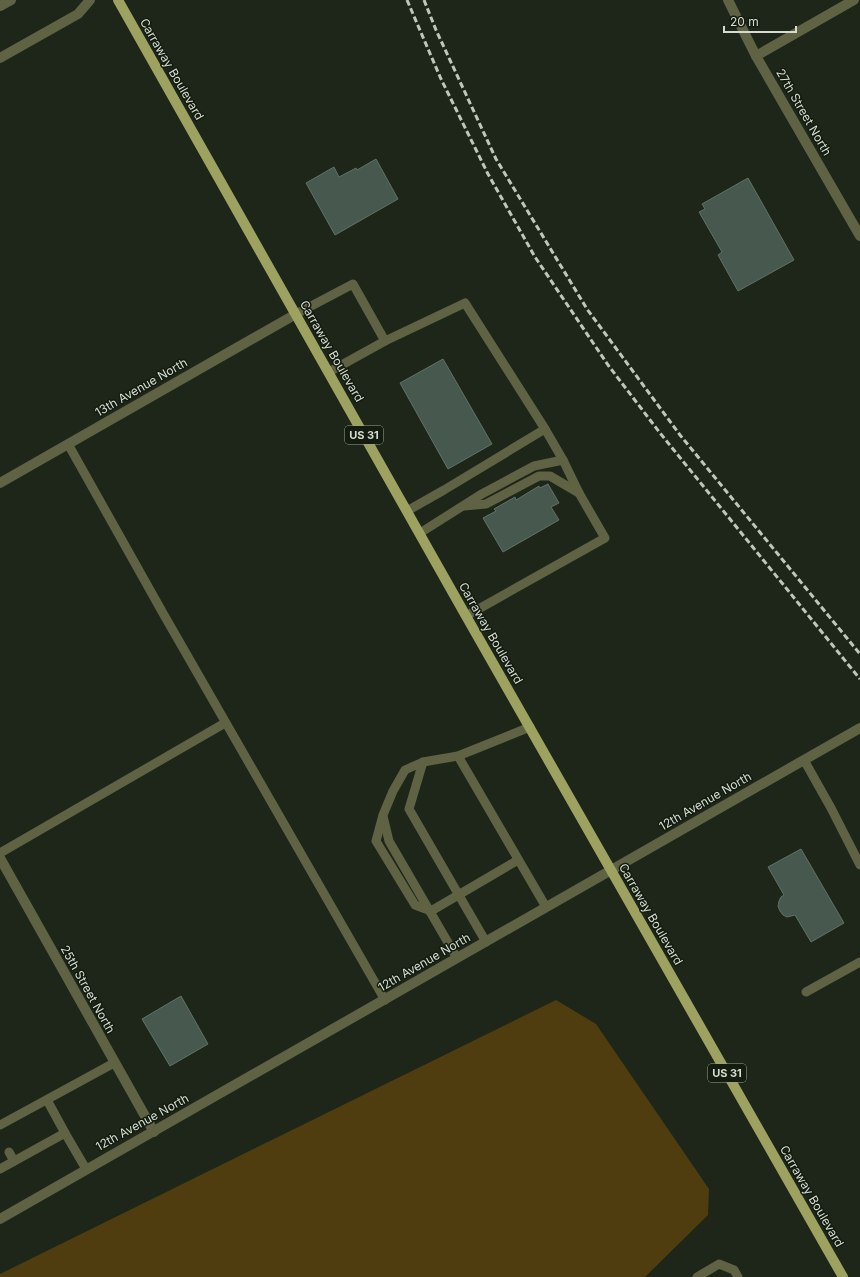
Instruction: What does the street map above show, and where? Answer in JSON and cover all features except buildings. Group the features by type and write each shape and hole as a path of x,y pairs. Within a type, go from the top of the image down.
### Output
{"main road":[{"name":"Carraway Boulevard","path":"118,0 466,616 843,1277"}],"street":[{"path":"0,6 11,0"},
{"path":"0,58 78,14 90,0"},
{"name":"27th Street North","path":"728,0 756,56 860,236"},
{"path":"756,56 854,0"},
{"name":"13th Avenue North","path":"0,483 296,314"},
{"name":"12th Avenue North","path":"0,1218 154,1132 738,796 860,728"},
{"name":"25th Street North","path":"0,858 154,1132"}],"lane":[{"path":"296,314 354,284 385,342"},
{"path":"329,372 385,342 466,303 563,460 579,493 605,538 466,616"},
{"path":"407,511 545,429"},
{"path":"68,444 225,723 385,1000"},
{"path":"420,533 462,506 534,466 563,460"},
{"path":"462,506 486,504 539,476 550,476 579,493"},
{"path":"0,853 225,723"},
{"path":"457,958 389,841 383,815 393,791 405,770 423,762 458,756 530,727"},
{"path":"458,756 546,907"},
{"path":"804,760 831,808 860,865"},
{"path":"423,762 409,809 486,942"},
{"path":"431,912 518,860"},
{"path":"806,992 860,962"},
{"path":"6,1121 114,1063"},
{"path":"47,1100 86,1169"},
{"path":"0,1169 65,1133"},
{"path":"25,1144 30,1152"},
{"path":"9,1152 14,1161"},
{"path":"697,1277 719,1264 734,1270 738,1277"}],"shaded area":[{"path":"556,1000 596,1024 709,1189 708,1215 645,1277 0,1277 0,1274"}],"railway":[{"path":"407,0 441,79 488,174 535,257 608,365 660,433 860,679"},
{"path":"424,0 436,30 496,159 587,309 680,435 860,654"}]}
